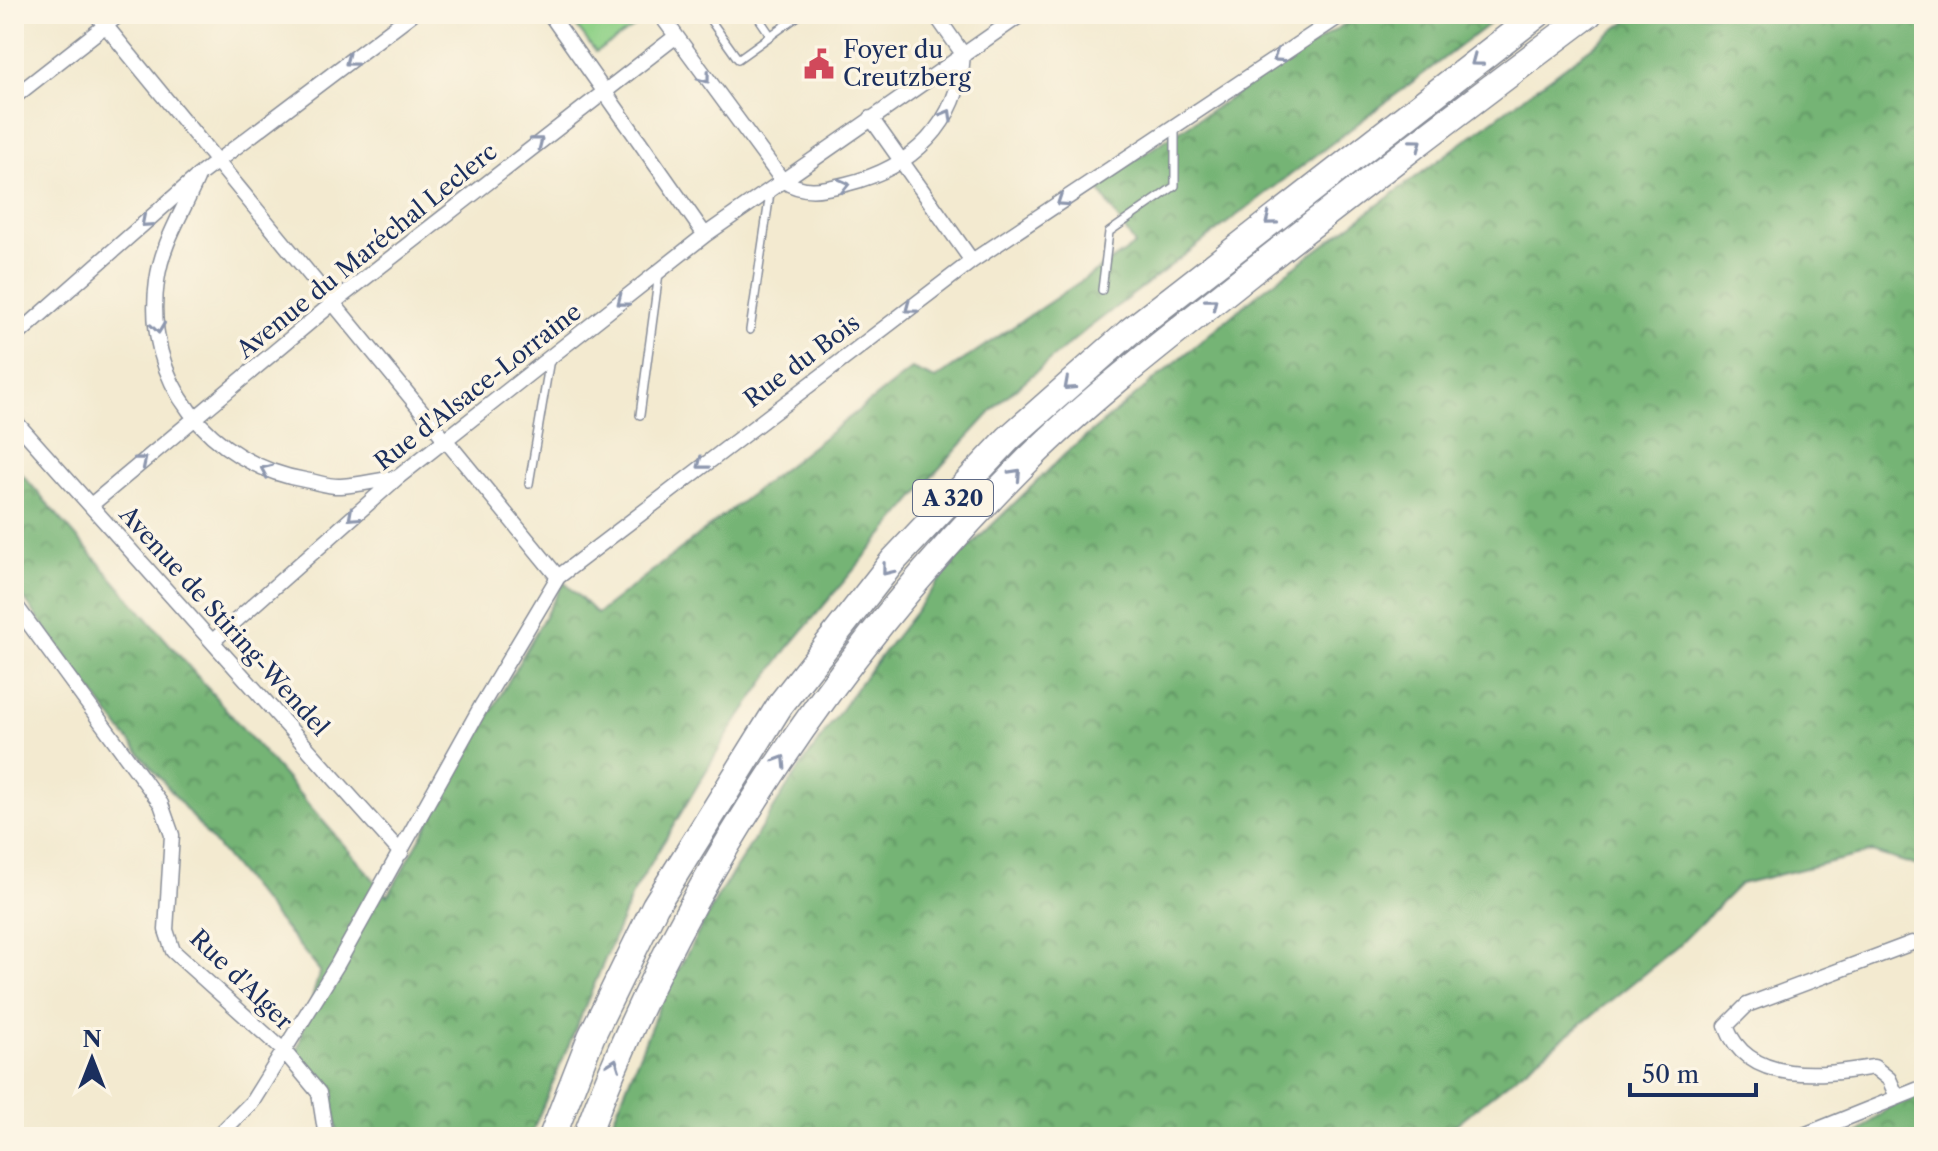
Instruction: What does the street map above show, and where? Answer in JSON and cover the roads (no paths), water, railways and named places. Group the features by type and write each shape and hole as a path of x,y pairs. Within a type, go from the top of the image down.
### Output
{"highway":[{"name":"A 320","path":"552,1137 591,1037 655,906 780,705 893,561 1009,438 1129,332 1538,14"},
{"name":"A 320","path":"586,1137 620,1048 691,907 805,722 914,582 1031,458 1147,355 1325,213 1589,14"}],"street":[{"path":"14,97 101,20 120,14"},
{"path":"14,338 199,175 412,14"},
{"path":"550,14 705,235"},
{"path":"660,14 776,184 799,191 821,190 867,179 905,161 933,138 952,108 961,82 963,54 935,14"},
{"name":"Rue d'Alsace-Lorraine","path":"213,641 397,478 705,235 1022,14"},
{"name":"Rue du Bois","path":"217,1137 252,1102 284,1051 558,577 972,261 1343,14"},
{"path":"101,20 558,577"},
{"name":"Avenue du Maréchal Leclerc","path":"91,505 333,303 675,37"},
{"path":"871,118 905,161 972,261"},
{"path":"199,175 167,237 156,306 159,340 170,383 193,418 235,456 280,476 339,487 397,478"},
{"name":"Avenue de Stiring-Wendel","path":"14,420 401,853"},
{"name":"Rue d'Alger","path":"14,603 161,804 172,835 166,930 173,951 284,1051 319,1093 326,1137"},
{"path":"1897,1097 1889,1079 1874,1067 1816,1076 1761,1065 1733,1045 1726,1026 1747,1005 1912,943"},
{"path":"1799,1137 1924,1087"}],"lane":[{"path":"706,14 738,59 802,14"},
{"path":"756,14 771,36"},
{"path":"1102,290 1109,232 1175,186 1175,126"},
{"path":"750,330 776,184"},
{"path":"640,415 660,271"},
{"path":"529,484 550,357"}],"place":[{"name":"Foyer du Creutzberg","path":"819,64"}]}
